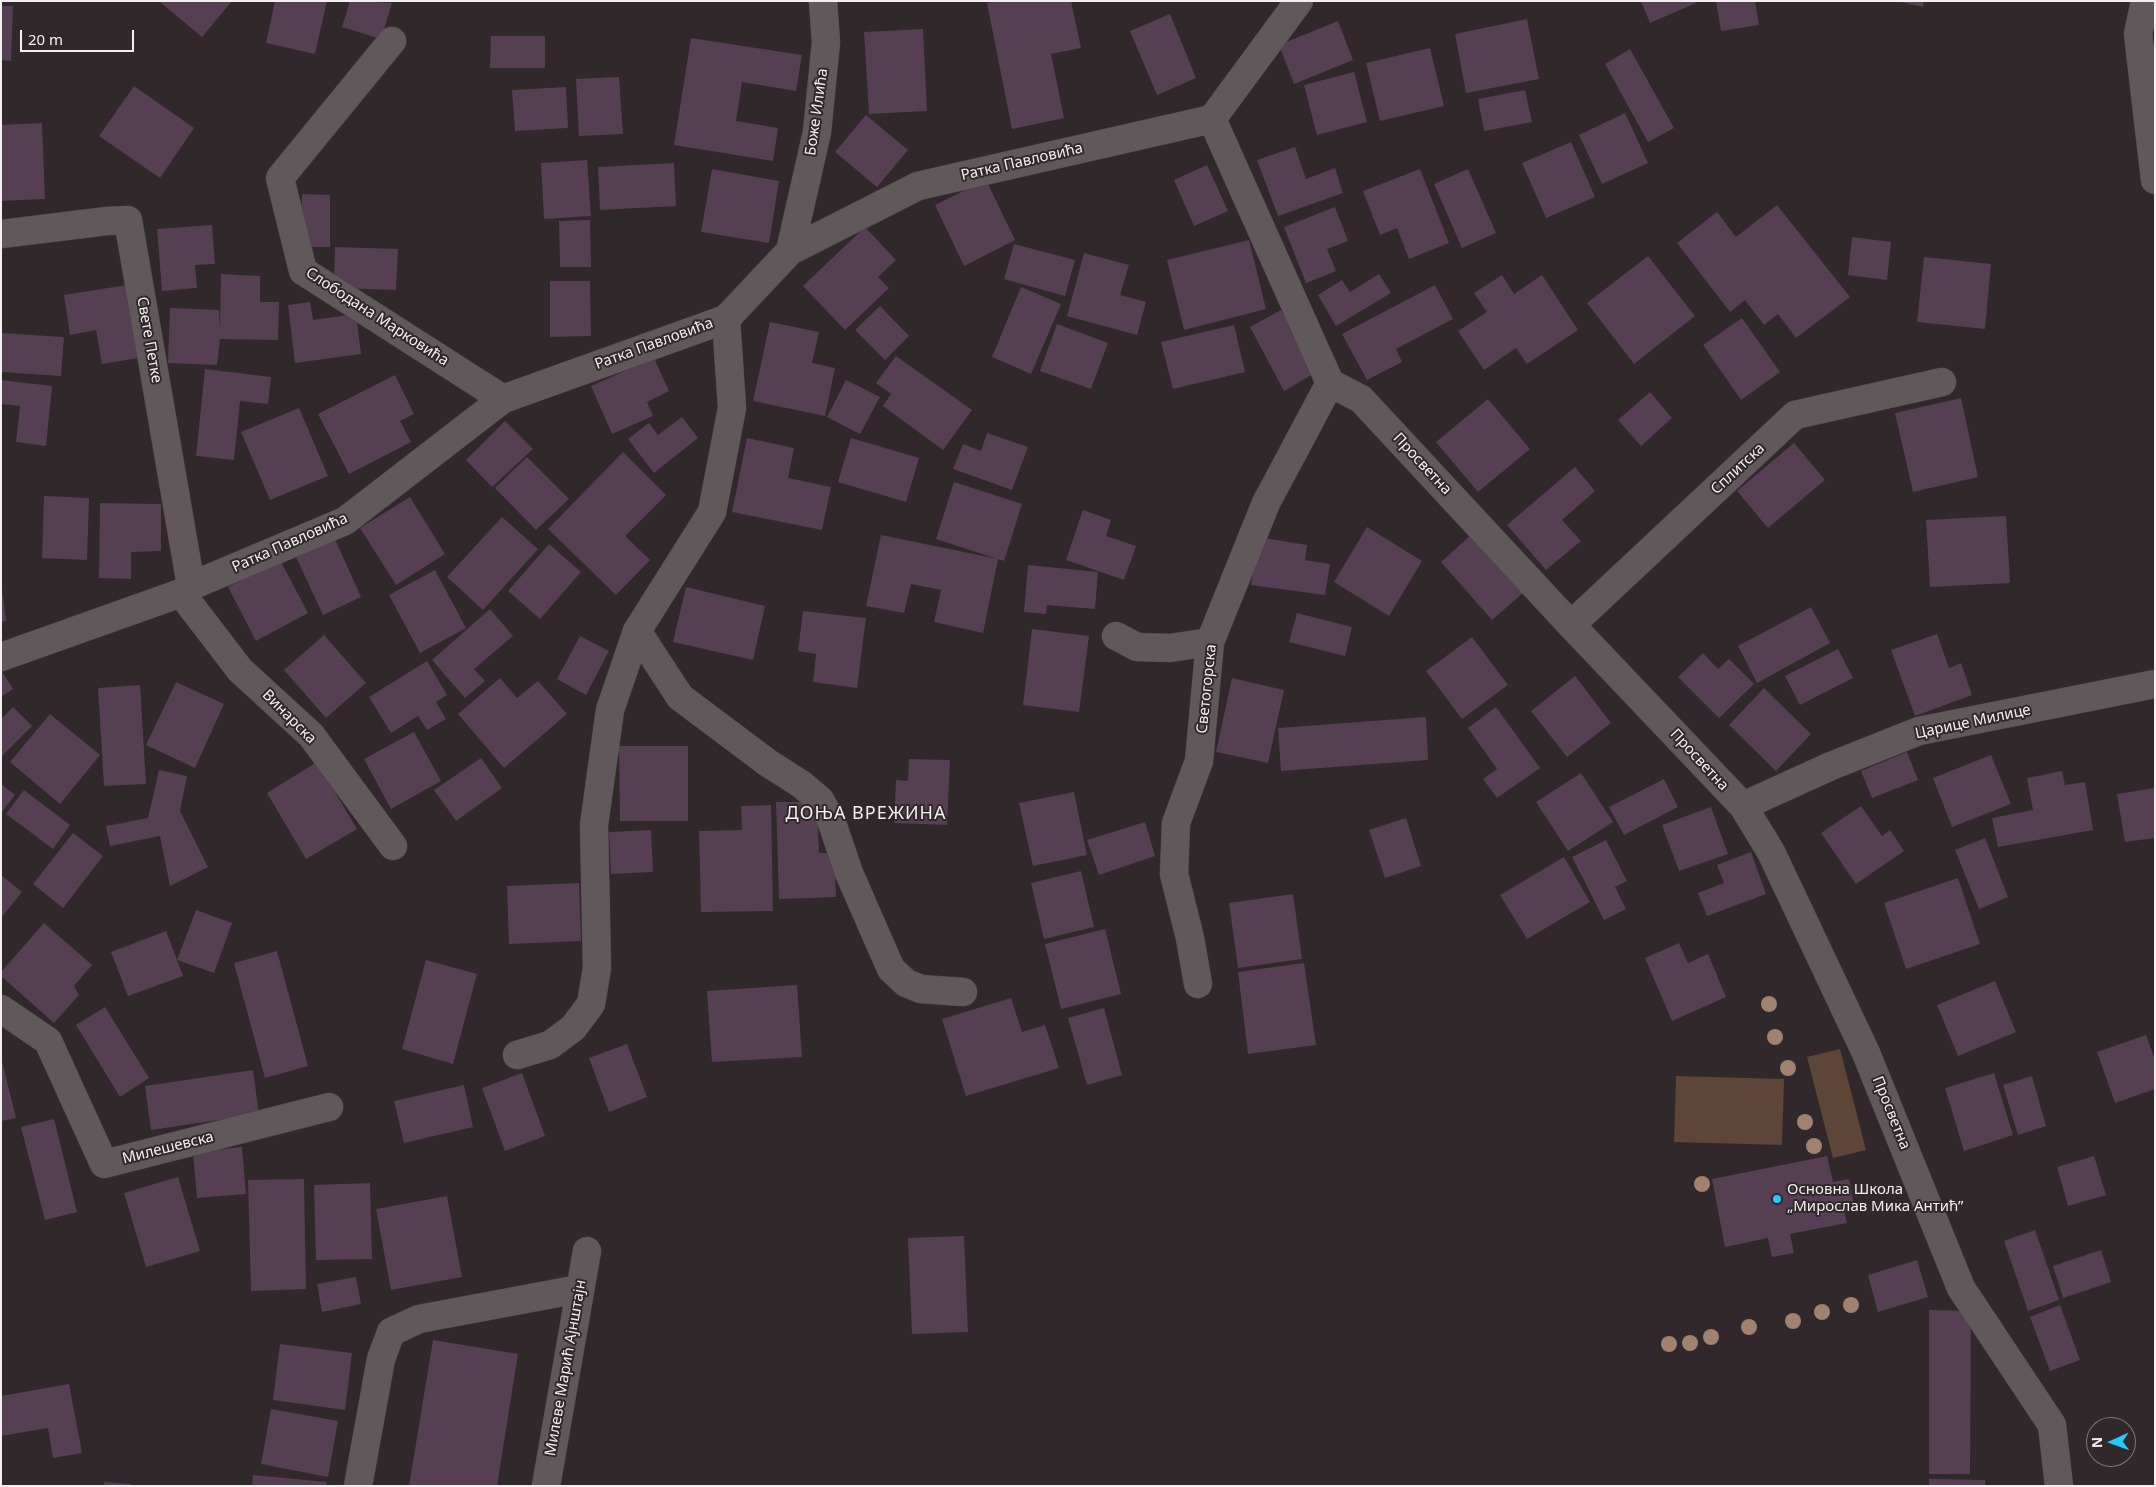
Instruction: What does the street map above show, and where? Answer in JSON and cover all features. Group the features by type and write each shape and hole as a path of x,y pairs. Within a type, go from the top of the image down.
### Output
{"street":[{"name":"Боже Илића","path":"790,251 818,132 826,42 823,1"},
{"path":"1300,1 1212,119 1330,383"},
{"path":"2145,1 2138,34 2155,180"},
{"name":"Слободана Марковића","path":"392,41 280,178 303,271 503,399"},
{"name":"Ратка Павловића","path":"1,657 186,590 346,521 503,399 726,318 790,251 918,186 1212,119"},
{"name":"Свете Петке","path":"1,234 128,220 186,590"},
{"path":"517,1054 550,1045 573,1028 591,1004 597,968 594,825 610,710 637,630 712,512 732,408 726,318"},
{"name":"Сплитска","path":"1570,625 1795,415 1942,382"},
{"name":"Просветна","path":"1330,383 1362,399 1570,625 1743,806 1771,852 1866,1053 1961,1288 2052,1425 2059,1486"},
{"name":"Светогорска","path":"1198,984 1190,938 1174,874 1176,824 1199,762 1210,642 1266,503 1330,383"},
{"name":"Винарска","path":"186,590 240,670 311,735 393,846"},
{"path":"637,630 680,697 768,763 801,784 820,800 831,820 849,873 891,969 906,983 920,989 963,992"},
{"path":"1116,636 1137,647 1170,648 1210,642"},
{"name":"Царице Милице","path":"1743,806 1831,766 1919,731 2155,684"},
{"name":"Милешевска","path":"1,1009 48,1042 104,1164 329,1107"},
{"name":"Милеве Марић Ајнштајн","path":"546,1486 587,1252"},
{"path":"358,1486 381,1359 391,1332 419,1320 579,1289"}],"shaded area":[{"path":"1840,1049 1866,1150 1833,1158 1807,1057"},
{"path":"1676,1076 1784,1079 1782,1145 1674,1142"}],"building":[{"path":"159,1 232,1 202,37"},
{"path":"275,1 327,1 315,54 266,43"},
{"path":"350,1 392,3 381,39 342,27"},
{"path":"997,1 1071,1 1081,48 1051,54 1064,118 1012,129 987,3"},
{"path":"1641,1 1695,1 1696,3 1650,23"},
{"path":"1716,1 1755,1 1759,25 1721,31"},
{"path":"1897,1 1924,1 1923,7"},
{"path":"1,6 13,6 11,61 1,60"},
{"path":"1170,14 1196,78 1157,95 1130,31"},
{"path":"1527,19 1539,79 1466,93 1455,34"},
{"path":"1338,21 1353,60 1294,84 1279,45"},
{"path":"923,29 927,111 869,114 864,32"},
{"path":"491,36 545,36 545,68 490,68"},
{"path":"691,38 802,55 796,91 742,82 736,121 778,128 773,161 674,145"},
{"path":"1430,48 1444,106 1380,121 1366,63"},
{"path":"1630,49 1674,128 1648,142 1605,64"},
{"path":"1354,72 1367,122 1317,135 1304,85"},
{"path":"619,77 623,134 579,136 576,79"},
{"path":"134,86 194,128 160,178 99,136"},
{"path":"566,87 568,128 515,131 512,90"},
{"path":"1525,90 1532,122 1484,131 1478,99"},
{"path":"1625,113 1648,163 1602,184 1579,135"},
{"path":"866,115 908,150 877,187 835,152"},
{"path":"42,123 45,199 1,201 1,125"},
{"path":"1571,142 1595,197 1546,218 1522,163"},
{"path":"1295,147 1306,179 1335,168 1343,193 1278,216 1257,160"},
{"path":"587,160 591,216 544,219 541,163"},
{"path":"674,163 676,206 600,210 598,167"},
{"path":"1207,165 1228,211 1194,226 1174,180"},
{"path":"712,169 779,181 769,243 701,232"},
{"path":"1420,169 1449,243 1409,259 1397,228 1380,235 1363,191"},
{"path":"1468,169 1496,233 1462,248 1434,184"},
{"path":"986,180 1015,240 964,266 935,205"},
{"path":"302,194 330,195 330,247 301,247"},
{"path":"1777,205 1850,297 1796,338 1778,314 1764,325 1745,300 1730,312 1677,243 1717,212 1736,237"},
{"path":"1335,207 1348,241 1327,249 1336,271 1306,283 1284,227"},
{"path":"590,220 591,267 560,267 559,221"},
{"path":"212,225 215,264 195,265 197,288 162,291 157,229"},
{"path":"865,227 896,260 878,277 889,288 845,330 803,286"},
{"path":"1852,237 1891,242 1887,280 1848,275"},
{"path":"1249,240 1266,309 1184,330 1167,260"},
{"path":"1014,244 1075,260 1065,296 1004,279"},
{"path":"335,247 398,249 396,290 334,288"},
{"path":"1084,253 1129,265 1120,295 1146,302 1137,335 1067,316"},
{"path":"1648,256 1695,316 1634,364 1587,303"},
{"path":"1924,257 1991,264 1985,329 1917,322"},
{"path":"221,274 260,276 260,302 279,302 278,340 220,339 217,365 168,363 170,308 219,310 220,331"},
{"path":"1379,274 1391,293 1336,326 1318,295 1342,280 1350,292"},
{"path":"1502,275 1514,294 1542,275 1578,330 1527,364 1516,348 1484,370 1458,331 1487,312 1474,293"},
{"path":"550,281 590,281 591,336 550,337"},
{"path":"133,284 145,357 102,364 96,330 70,335 64,295"},
{"path":"1435,285 1453,319 1396,349 1402,362 1367,380 1342,334"},
{"path":"1021,287 1061,304 1031,374 992,357"},
{"path":"310,302 313,320 356,314 361,354 295,363 288,305"},
{"path":"880,306 909,336 885,360 855,330"},
{"path":"1281,310 1315,373 1284,391 1250,327"},
{"path":"1742,318 1780,372 1741,400 1703,345"},
{"path":"770,322 819,332 812,363 835,368 825,416 753,401"},
{"path":"1057,324 1108,343 1091,389 1040,371"},
{"path":"1234,325 1245,372 1173,389 1161,342"},
{"path":"1,333 64,337 61,376 1,372"},
{"path":"896,356 972,410 943,450 883,406 891,394 876,383"},
{"path":"654,358 669,391 647,402 653,416 612,434 591,386"},
{"path":"205,369 271,377 268,404 240,401 234,460 196,456"},
{"path":"395,375 414,414 400,421 411,442 349,474 318,414"},
{"path":"1,380 52,386 46,446 16,442 20,406 1,404"},
{"path":"846,380 880,397 860,434 827,417"},
{"path":"1650,392 1672,418 1641,446 1618,420"},
{"path":"1961,398 1978,477 1913,492 1895,413"},
{"path":"1488,399 1530,449 1478,492 1436,442"},
{"path":"299,408 328,476 270,500 241,432"},
{"path":"682,417 698,438 654,473 628,439 649,423 658,435"},
{"path":"505,421 533,449 492,487 466,460"},
{"path":"987,433 1028,447 1012,490 953,469 963,444 981,451"},
{"path":"747,438 794,448 788,478 831,487 822,530 732,512"},
{"path":"851,438 919,458 906,502 838,482"},
{"path":"1794,443 1825,480 1768,528 1737,491"},
{"path":"623,452 666,495 625,536 650,560 616,595 548,529"},
{"path":"527,457 569,499 536,530 495,488"},
{"path":"1575,467 1595,491 1562,520 1581,541 1546,570 1507,525"},
{"path":"954,482 1022,504 1004,561 936,539"},
{"path":"44,496 89,498 87,560 42,558"},
{"path":"410,497 445,554 396,585 360,528"},
{"path":"100,503 161,504 161,551 131,552 131,579 99,578"},
{"path":"1083,510 1111,520 1106,536 1136,546 1124,580 1066,560"},
{"path":"2006,516 2010,583 1930,587 1926,520"},
{"path":"502,517 538,549 483,610 447,577"},
{"path":"1367,527 1422,561 1389,616 1334,582"},
{"path":"1472,534 1523,593 1492,620 1441,562"},
{"path":"881,535 998,559 983,633 934,622 941,590 911,584 904,613 866,606"},
{"path":"1258,537 1307,545 1305,560 1330,564 1325,595 1251,585"},
{"path":"335,539 361,597 323,615 296,557"},
{"path":"549,544 581,572 540,619 508,591"},
{"path":"280,560 308,613 256,641 228,587"},
{"path":"1028,565 1098,572 1095,609 1047,605 1046,614 1024,612"},
{"path":"435,570 466,628 420,653 389,595"},
{"path":"1,582 6,621 1,622"},
{"path":"686,587 765,606 753,660 673,642"},
{"path":"1811,607 1830,643 1757,683 1738,646"},
{"path":"490,609 513,636 474,669 485,681 465,698 432,660"},
{"path":"803,611 866,618 857,688 813,682 816,654 798,651"},
{"path":"1297,613 1352,627 1345,656 1289,642"},
{"path":"1032,629 1089,636 1079,712 1023,705"},
{"path":"1937,634 1949,668 1961,663 1972,695 1915,716 1891,650"},
{"path":"324,635 366,683 326,718 284,670"},
{"path":"580,636 609,651 586,695 557,679"},
{"path":"1472,637 1508,685 1462,719 1426,671"},
{"path":"1838,649 1853,678 1800,705 1785,676"},
{"path":"1703,653 1718,669 1729,659 1754,684 1719,718 1678,677"},
{"path":"427,661 447,695 436,702 446,719 427,730 418,716 391,733 369,697"},
{"path":"1,670 13,689 1,697"},
{"path":"1575,676 1611,723 1567,757 1531,711"},
{"path":"500,678 517,698 538,681 567,714 504,768 458,714"},
{"path":"1232,678 1284,690 1268,763 1216,752"},
{"path":"176,682 224,704 195,768 146,745"},
{"path":"140,685 146,784 104,786 98,688"},
{"path":"1764,688 1811,734 1776,771 1729,725"},
{"path":"13,707 32,726 1,757 1,719"},
{"path":"1496,707 1540,768 1497,798 1483,779 1497,769 1468,728"},
{"path":"50,714 100,755 60,804 10,762"},
{"path":"1426,717 1428,760 1281,771 1278,728"},
{"path":"414,732 441,781 391,809 364,759"},
{"path":"619,746 688,746 688,821 620,821"},
{"path":"1907,752 1918,780 1872,798 1861,771"},
{"path":"1991,755 2011,804 1952,827 1933,778"},
{"path":"481,758 502,788 456,821 434,790"},
{"path":"909,759 950,760 947,825 894,823 896,780 908,781"},
{"path":"317,762 357,829 306,859 267,793"},
{"path":"159,770 187,776 180,811 208,867 170,886 160,836 110,846 106,826 148,818"},
{"path":"2062,771 2065,785 2085,782 2093,830 1998,847 1992,818 2033,810 2027,778"},
{"path":"1581,773 1613,822 1568,851 1536,802"},
{"path":"1664,779 1678,807 1624,835 1609,807"},
{"path":"1,784 15,795 1,813"},
{"path":"2155,788 2155,838 2125,842 2117,794"},
{"path":"24,790 70,825 53,849 6,814"},
{"path":"1074,792 1087,855 1033,866 1019,803"},
{"path":"776,802 817,802 819,853 834,853 836,897 779,899"},
{"path":"771,805 773,911 701,912 699,831 742,830 741,806"},
{"path":"1861,806 1882,836 1890,830 1904,851 1856,884 1821,833"},
{"path":"1711,807 1728,854 1679,871 1662,825"},
{"path":"1406,818 1421,866 1385,878 1369,830"},
{"path":"1145,822 1155,856 1099,875 1087,840"},
{"path":"651,830 653,872 611,874 609,832"},
{"path":"73,833 103,856 63,908 33,884"},
{"path":"1985,838 2008,897 1979,909 1955,850"},
{"path":"1606,840 1627,881 1615,887 1626,909 1604,920 1572,857"},
{"path":"1751,852 1766,894 1707,916 1698,893 1724,883 1717,865"},
{"path":"1564,857 1590,902 1527,939 1500,895"},
{"path":"1081,871 1094,927 1044,939 1031,883"},
{"path":"1,875 22,892 1,918"},
{"path":"1958,878 1980,944 1906,969 1884,903"},
{"path":"579,883 581,941 509,944 507,886"},
{"path":"1293,894 1302,959 1238,968 1229,903"},
{"path":"196,910 232,923 214,973 177,960"},
{"path":"44,923 92,965 74,986 79,995 54,1023 1,976 1,972"},
{"path":"1105,929 1121,994 1061,1009 1045,944"},
{"path":"166,931 183,976 128,996 111,952"},
{"path":"1679,943 1688,963 1708,954 1726,997 1672,1021 1645,958"},
{"path":"277,951 308,1066 265,1078 234,963"},
{"path":"426,960 477,974 453,1064 402,1049"},
{"path":"1304,963 1316,1045 1248,1054 1238,972"},
{"path":"1995,981 2016,1032 1958,1056 1937,1005"},
{"path":"797,985 802,1057 712,1062 707,991"},
{"path":"1011,998 1022,1032 1045,1025 1059,1068 966,1096 942,1019"},
{"path":"105,1007 149,1078 120,1097 76,1025"},
{"path":"1104,1008 1122,1075 1087,1085 1068,1018"},
{"path":"2146,1035 2155,1060 2155,1089 2115,1103 2097,1052"},
{"path":"627,1044 647,1097 609,1112 589,1058"},
{"path":"1,1057 16,1118 1,1121"},
{"path":"253,1070 259,1114 151,1130 145,1086"},
{"path":"522,1073 545,1136 505,1151 482,1088"},
{"path":"1994,1073 2013,1135 1964,1151 1945,1088"},
{"path":"2032,1076 2046,1126 2018,1135 2003,1085"},
{"path":"464,1085 473,1127 404,1143 394,1101"},
{"path":"54,1119 77,1212 45,1220 21,1127"},
{"path":"242,1147 246,1194 197,1198 193,1152"},
{"path":"1827,1156 1833,1182 1849,1179 1855,1209 1844,1211 1847,1223 1790,1234 1794,1253 1772,1257 1768,1238 1725,1247 1712,1179"},
{"path":"2094,1156 2106,1195 2068,1206 2057,1167"},
{"path":"178,1177 200,1251 146,1267 124,1193"},
{"path":"304,1179 306,1289 251,1291 248,1180"},
{"path":"370,1183 372,1259 316,1260 314,1185"},
{"path":"447,1196 462,1277 391,1290 376,1209"},
{"path":"2035,1230 2059,1300 2028,1311 2004,1241"},
{"path":"964,1236 968,1332 912,1334 908,1238"},
{"path":"2101,1250 2111,1282 2063,1298 2053,1266"},
{"path":"1917,1260 1928,1297 1878,1312 1868,1275"},
{"path":"356,1277 361,1304 322,1312 317,1284"},
{"path":"2060,1305 2080,1360 2050,1371 2030,1317"},
{"path":"1929,1310 1971,1311 1970,1474 1929,1474"},
{"path":"433,1340 518,1354 497,1486 409,1486"},
{"path":"280,1344 352,1353 345,1410 273,1400"},
{"path":"69,1384 82,1453 53,1458 48,1428 1,1436 1,1396"},
{"path":"271,1409 338,1421 328,1477 261,1464"},
{"path":"253,1475 327,1482 326,1486 252,1486"},
{"path":"1929,1479 1985,1480 1985,1486 1929,1486"},
{"path":"104,1482 131,1484 131,1486 104,1486"}],"place":[{"name":"Основна Школа „Мирослав Мика Антић”","path":"1777,1199"}],"district":[{"name":"ДОЊА ВРЕЖИНА","path":"866,814"}]}
